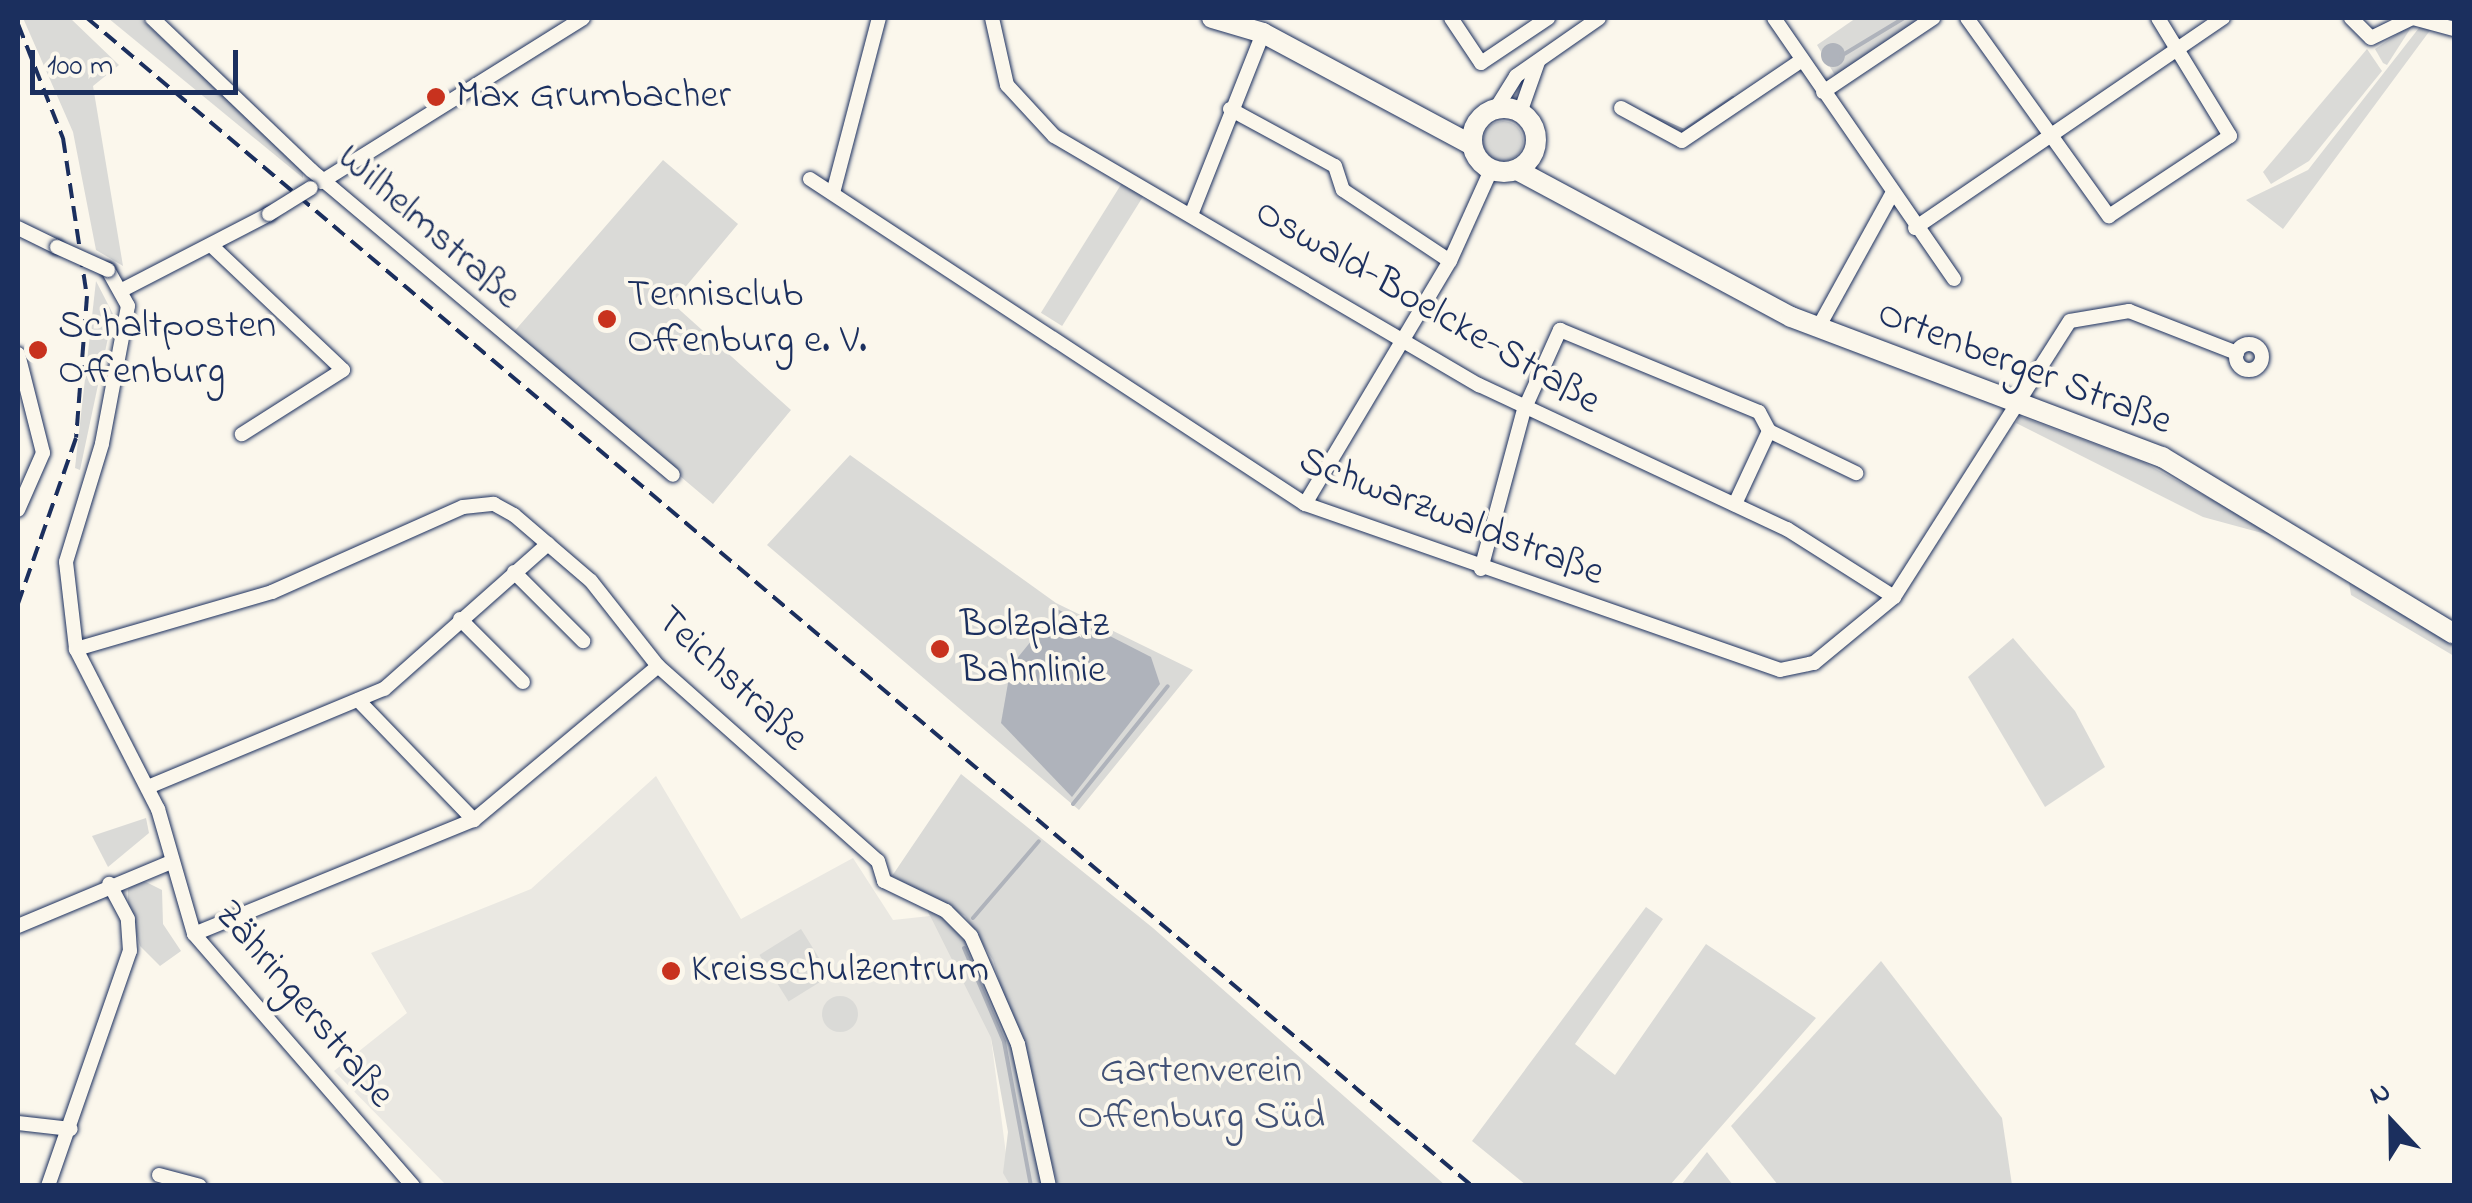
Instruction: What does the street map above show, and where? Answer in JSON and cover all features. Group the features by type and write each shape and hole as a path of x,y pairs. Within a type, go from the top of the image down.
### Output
{"main road":[{"path":"1212,18 1262,33 1409,109 1472,145 1491,170 1517,170 1534,151 1535,132 1520,112 1487,116 1409,109"},
{"path":"1245,18 1262,33"},
{"path":"1472,145 1487,116"},
{"name":"Ortenberger Straße","path":"1534,151 1559,188"},
{"name":"Ortenberger Straße","path":"1517,170 1559,188 1818,328 2016,402 2241,498 2454,634"}],"street":[{"name":"Wilhelmstraße","path":"152,18 326,180 673,475"},
{"path":"18,228 108,270 124,289 166,275 326,180 583,18"},
{"path":"833,193 879,18"},
{"name":"Oswald-Boelcke-Straße","path":"992,18 998,66 1039,126 1192,210 1400,340 1524,410 1735,504 1894,597"},
{"path":"1451,18 1480,63 1548,18"},
{"path":"1487,116 1540,57 1599,18"},
{"path":"1774,18 1915,228 1954,279"},
{"path":"1823,92 1933,18"},
{"path":"1967,18 2047,137 2109,216 2219,148 2230,136 2226,117 2158,18"},
{"path":"1915,228 2224,18"},
{"path":"2351,18 2371,38 2412,18 2454,30"},
{"path":"1192,210 1262,33"},
{"path":"1520,112 1540,57"},
{"path":"1621,108 1682,141 1802,60"},
{"path":"1230,110 1334,166 1344,190 1450,261"},
{"path":"1305,504 1450,261 1491,170"},
{"name":"Schwarzwaldstraße","path":"810,179 1305,504 1481,569 1780,670 1814,663 1894,597 1962,501 2054,334 2106,310 2236,353"},
{"path":"1818,328 1892,194"},
{"path":"213,247 342,370 242,434"},
{"name":"Zähringerstraße","path":"124,289 102,444 66,562 76,650 148,787 194,934 413,1186"},
{"path":"1481,569 1524,410 1560,330 1760,412 1769,431 1856,473"},
{"path":"18,354 43,453 18,510"},
{"path":"1735,504 1769,431"},
{"name":"Teichstraße","path":"76,650 272,592 480,503 514,515 591,581 658,666 878,861 884,881 946,911 971,936 1018,1044 1049,1186"},
{"path":"148,787 384,689 548,544"},
{"path":"514,572 583,640"},
{"path":"460,618 523,682"},
{"path":"194,934 474,820 658,666"},
{"path":"358,700 474,820"},
{"path":"18,926 109,884 170,862"},
{"path":"48,1186 130,951 128,919 109,884"},
{"path":"18,1123 52,1122 70,1129"},
{"path":"159,1175 200,1186"}],"shaded area":[{"path":"1833,43 1845,55 1833,67 1821,55"},
{"path":"1057,609 1151,657 1160,684 1072,797 1001,723 1011,666"},
{"name":"Kreisschulzentrum","path":"656,776 741,919 853,858 893,920 930,916 991,1038 1010,1185 446,1185 334,1071 407,1013 371,953 531,889"}],"green space":[{"path":"23,18 70,18 119,65 93,86 123,266 96,250 73,132"},
{"path":"108,18 140,18 303,168 303,178"},
{"path":"1856,18 1924,18 1836,77 1817,45"},
{"path":"2414,23 2387,65 2383,63 2375,49"},
{"path":"2422,24 2434,25 2283,229 2246,200 2308,170"},
{"path":"2367,49 2382,71 2309,161 2271,184 2263,172"},
{"path":"1503,121 1517,127 1523,141 1517,155 1503,161 1489,155 1483,141 1489,127"},
{"name":"Tennisclub Offenburg e. V.","path":"663,160 738,224 672,303 791,410 713,504 512,334"},
{"path":"1122,183 1143,196 1062,326 1041,313"},
{"path":"96,281 113,314 80,470 75,468"},
{"path":"2019,416 2143,462 2284,539 2203,517 2016,423"},
{"path":"850,455 1056,603 1193,670 1079,810 767,545"},
{"path":"2349,582 2454,643 2454,656 2351,595"},
{"path":"2013,638 2075,711 2105,767 2045,807 1968,677"},
{"name":"Gartenverein Offenburg Süd","path":"961,774 1153,928 1445,1185 1058,1185 993,960 965,916 892,876"},
{"path":"146,818 149,833 108,867 92,836"},
{"path":"142,880 162,890 163,924 181,951 160,966 140,946 128,902 128,889"},
{"path":"1646,907 1663,919 1575,1044 1615,1075 1706,944 1816,1018 1670,1185 1526,1185 1472,1141"},
{"path":"927,910 949,919 975,953 1015,1052 1044,1185 1010,1185 1003,1173 1008,1132 991,1038"},
{"path":"801,929 830,976 789,1002 759,955"},
{"path":"1881,961 2002,1118 2012,1185 1778,1185 1731,1126"},
{"path":"840,996 852,1002 858,1014 852,1026 840,1032 828,1026 822,1014 828,1002"},
{"path":"1707,1152 1733,1185 1681,1185"}],"waterway":[{"path":"1841,56 1904,18"},
{"path":"1646,114 1684,131 1733,98"},
{"path":"1073,804 1168,686"},
{"path":"973,918 1039,841"},
{"path":"964,948 1004,1042 1031,1186"}],"railway":[{"path":"87,18 1472,1186"},
{"path":"18,24 63,138 87,296 76,438 18,604"}],"place":[{"name":"Max Grumbacher","path":"436,97"},
{"name":"Tennisclub Offenburg e. V.","path":"607,319"},
{"name":"Schaltposten Offenburg","path":"38,350"},
{"name":"Bolzplatz Bahnlinie","path":"940,649"},
{"name":"Kreisschulzentrum","path":"671,971"}]}
